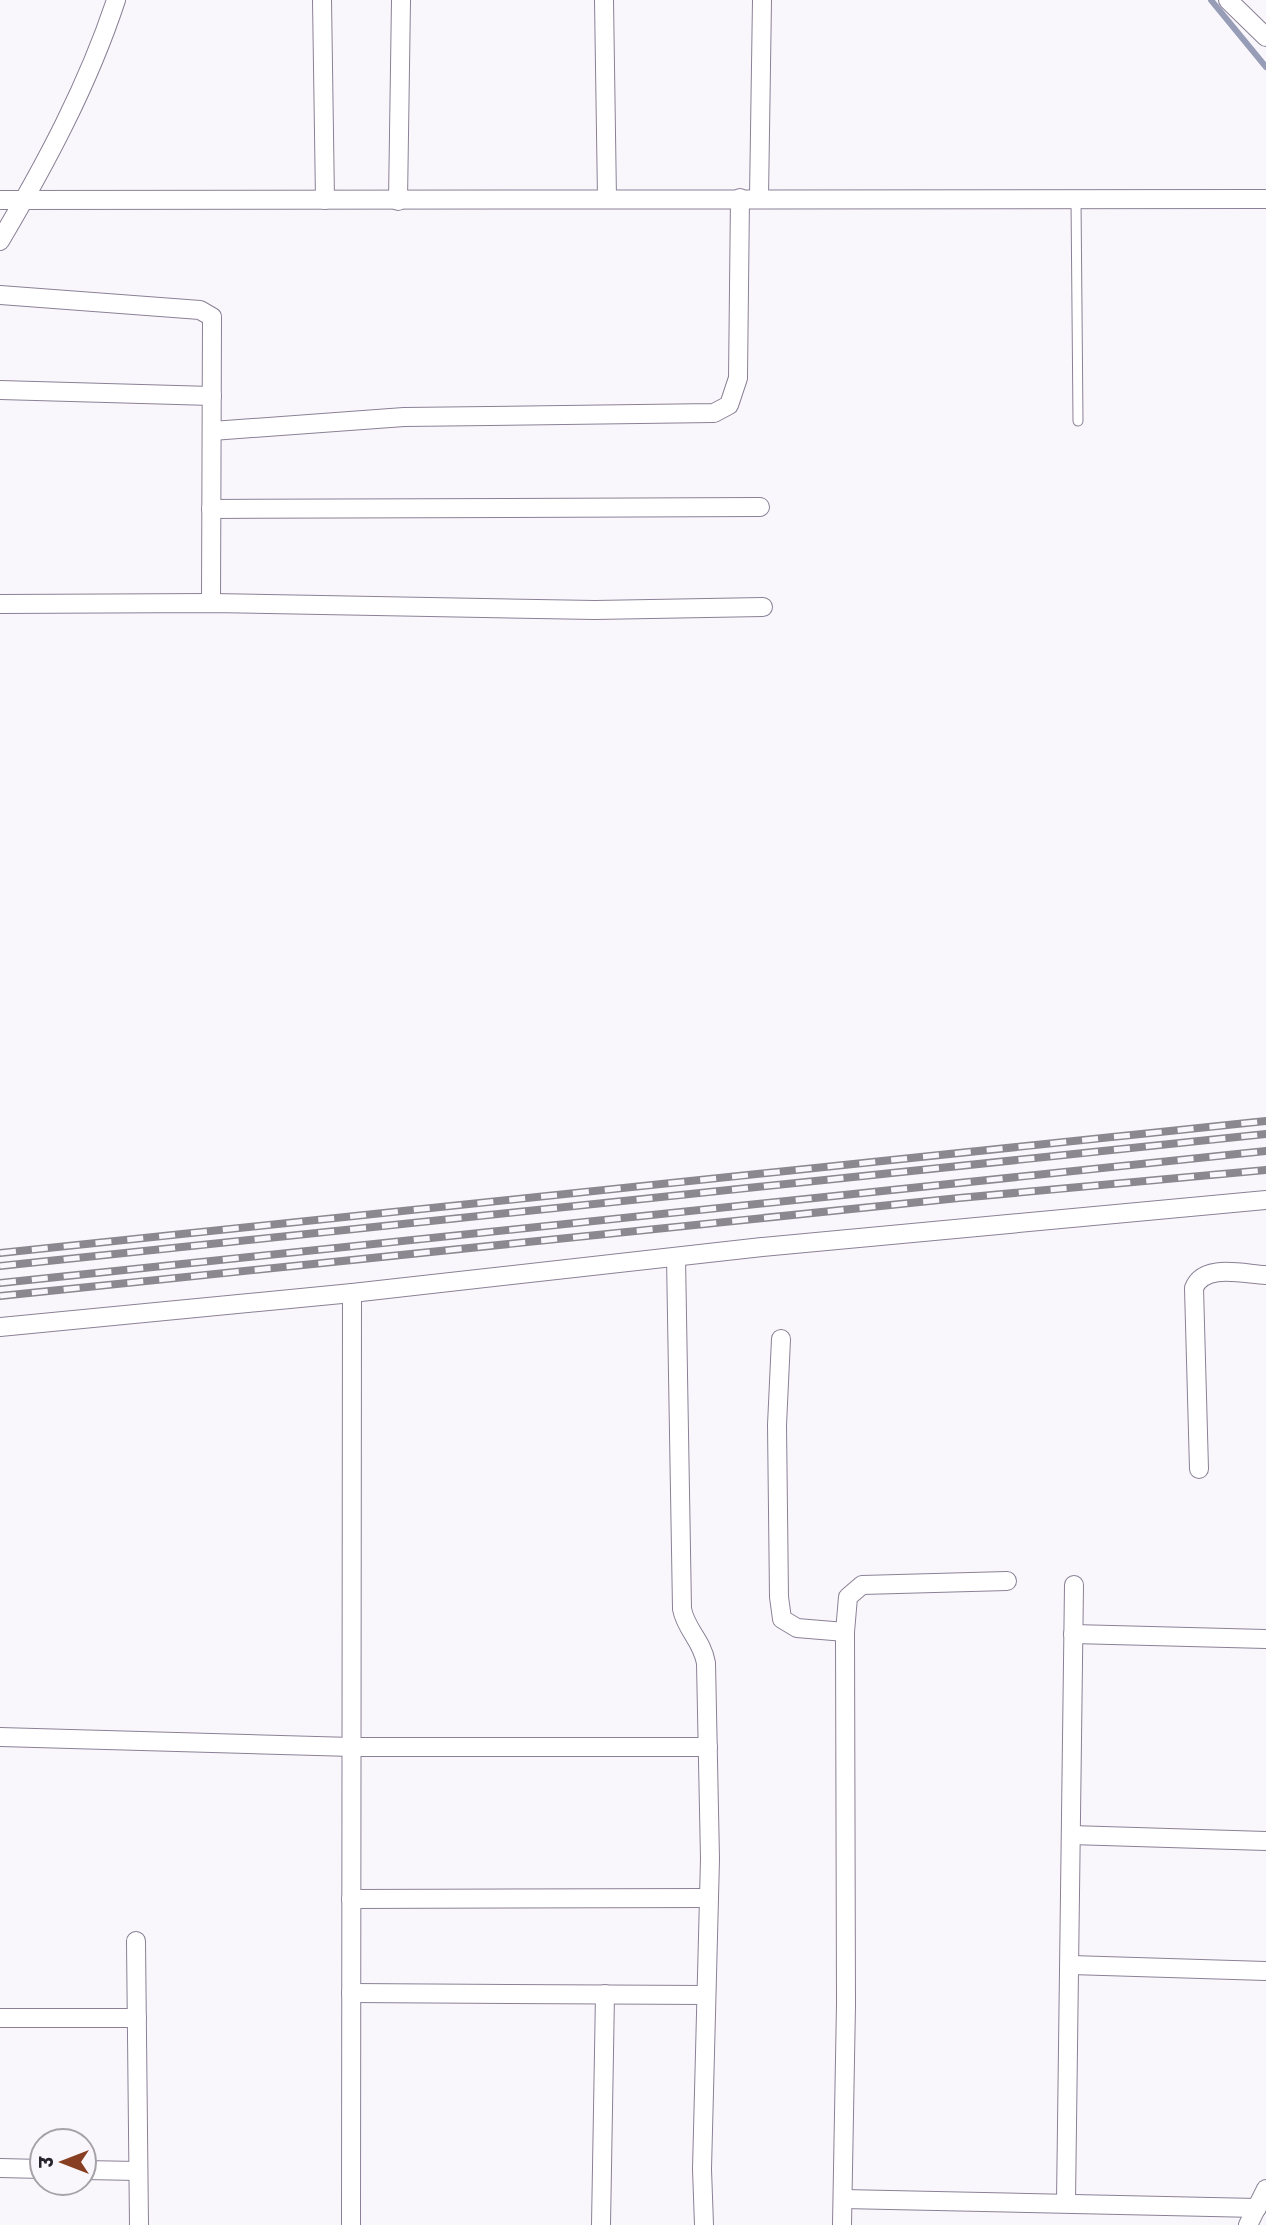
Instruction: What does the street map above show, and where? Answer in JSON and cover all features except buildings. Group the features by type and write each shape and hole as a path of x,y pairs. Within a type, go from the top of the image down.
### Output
{"street":[{"path":"0,242 24,201 102,44 116,0"},
{"path":"322,0 325,200"},
{"path":"397,201 401,0"},
{"path":"604,0 607,199"},
{"path":"759,197 762,0"},
{"path":"1228,0 1266,37"},
{"path":"0,200 397,201 759,197 1266,199"},
{"path":"212,431 404,417 714,413 729,405 738,378 740,198"},
{"path":"0,295 207,311 212,317 211,603"},
{"path":"0,390 212,396"},
{"path":"211,509 760,507"},
{"path":"0,604 211,603 595,610 763,607"},
{"path":"0,1327 352,1293 676,1257 1266,1200"},
{"path":"676,1257 682,1609 684,1617 704,1649 708,1747 709,1898 702,2169 704,2225"},
{"path":"1199,1469 1194,1287 1201,1275 1210,1272 1266,1275"},
{"path":"351,2225 352,1293"},
{"path":"781,1339 777,1425 782,1619 797,1628 845,1632"},
{"path":"842,2225 846,2004 845,1632 848,1597 862,1585 1007,1581"},
{"path":"1066,2202 1074,1585"},
{"path":"1073,1634 1266,1639"},
{"path":"0,1737 352,1747 708,1747"},
{"path":"1071,1835 1266,1840"},
{"path":"351,1899 709,1898"},
{"path":"136,1941 139,2225"},
{"path":"1070,1965 1266,1971"},
{"path":"351,1993 706,1995"},
{"path":"601,2225 606,1994"},
{"path":"0,2018 137,2018"},
{"path":"0,2168 28,2169"},
{"path":"98,2170 138,2171"},
{"path":"1248,2225 1266,2189"},
{"path":"843,2199 1257,2208"}],"lane":[{"path":"1076,198 1077,421"}],"waterway":[{"path":"1211,0 1266,67"}],"railway":[{"path":"0,1253 1266,1121"},
{"path":"0,1266 1266,1134"},
{"path":"0,1283 1266,1151"},
{"path":"0,1296 959,1198 1266,1170"}]}
